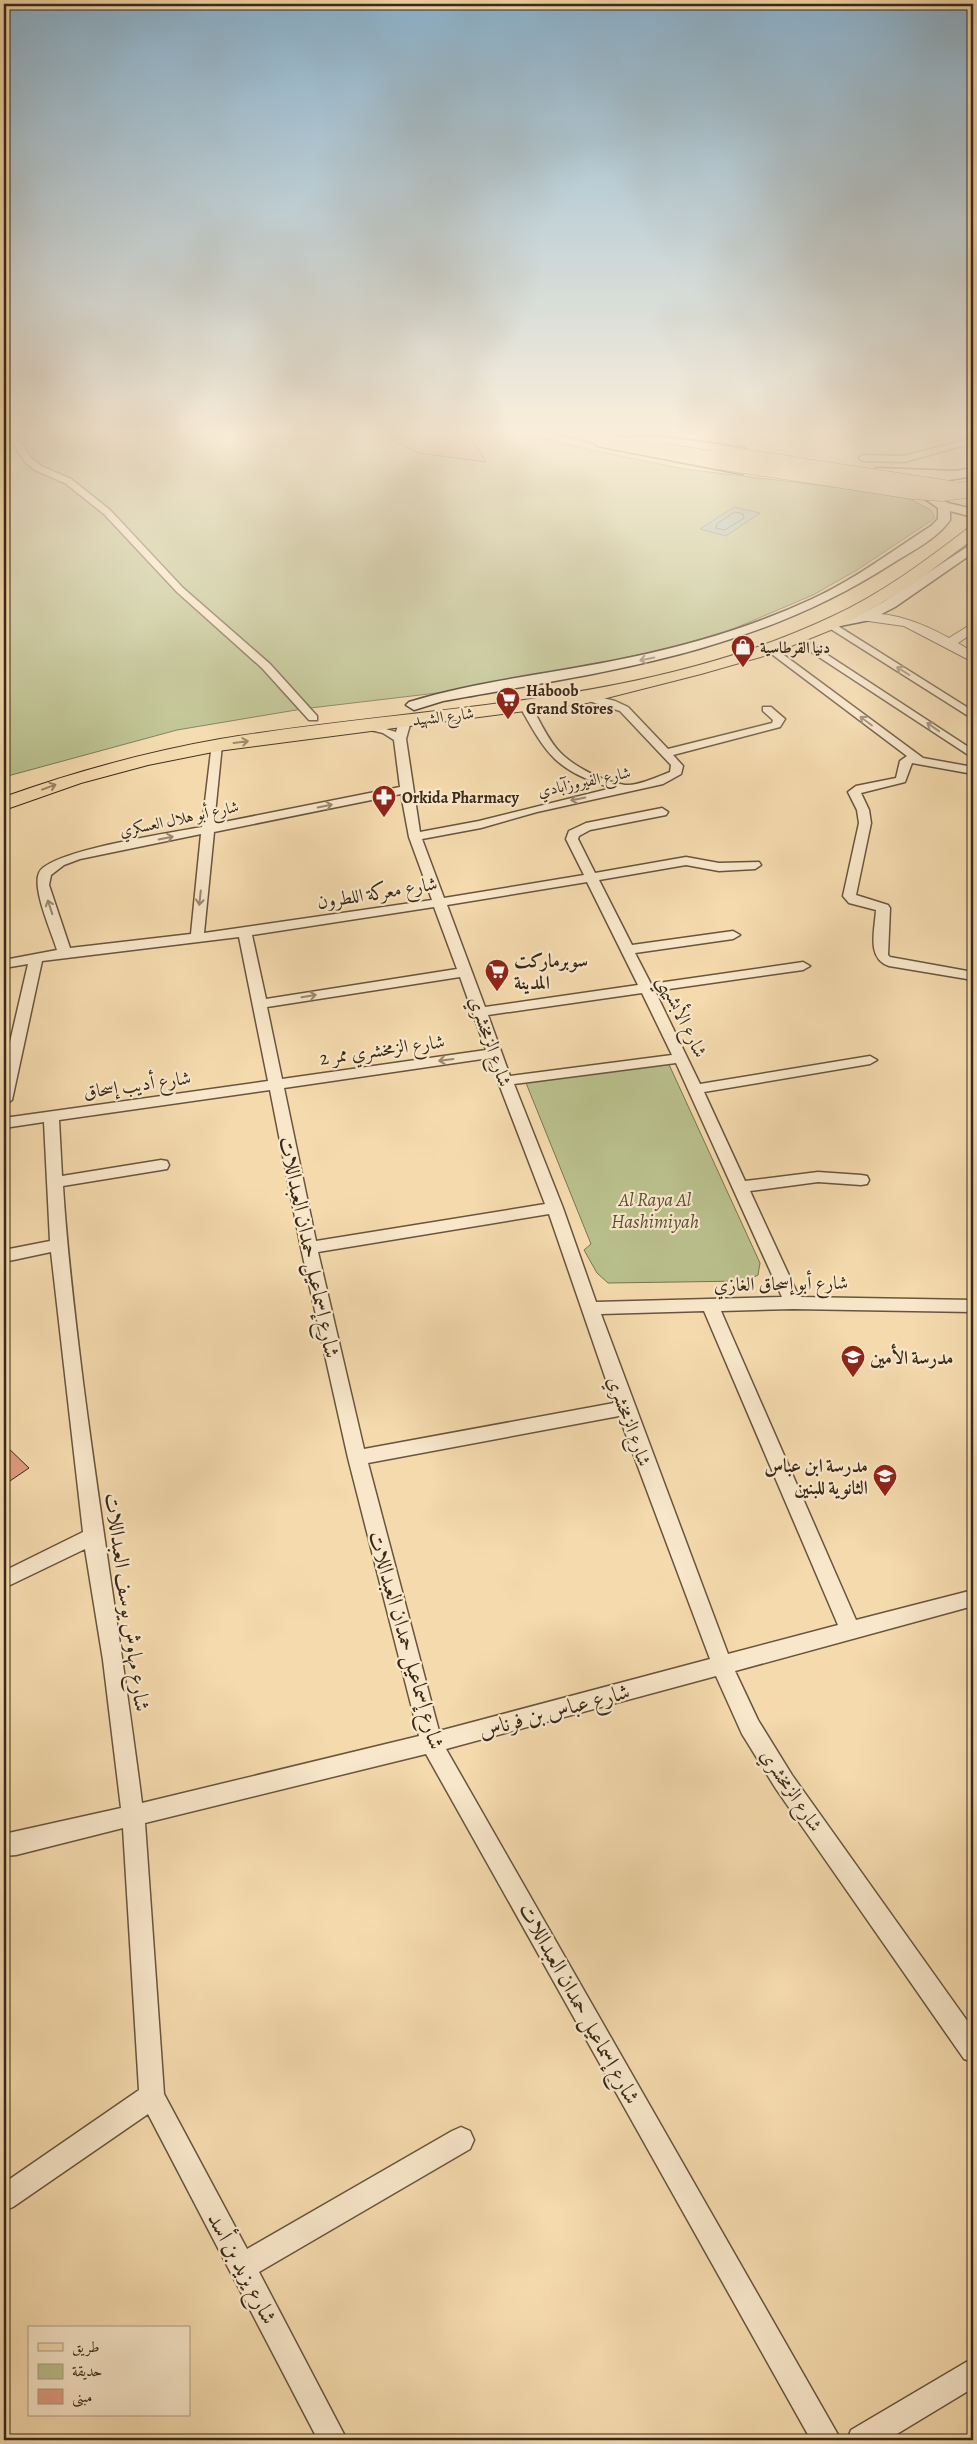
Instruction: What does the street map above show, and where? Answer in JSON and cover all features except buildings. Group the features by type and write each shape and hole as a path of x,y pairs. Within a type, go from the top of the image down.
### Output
{"highway":[{"path":"666,666 830,616 942,544"},
{"name":"شارع الشهيد","path":"4,804 84,775 150,758 216,745 366,726 409,713 565,686 706,657 776,635 847,607 899,577 945,544"},
{"name":"شارع الشهيد","path":"4,786 47,771 150,743 211,731 312,718 525,705 587,697 634,687 706,668 770,648 797,638 830,616 861,610 910,579 957,544"}],"main road":[{"path":"409,713 440,697 619,665 690,649 750,629 785,616 837,591 912,544"},
{"path":"830,616 865,617 890,604 973,547"}],"street":[{"path":"137,544 180,590 266,666 312,718"},
{"path":"890,604 909,622"},
{"path":"830,616 973,716"},
{"path":"865,617 885,617 909,622 950,643 973,658"},
{"path":"950,643 973,627"},
{"path":"797,638 973,755"},
{"path":"770,648 920,761"},
{"path":"624,709 626,695 634,687"},
{"name":"شارع الفيروزآبادي","path":"415,837 481,824 534,809 665,780 675,774 677,766 624,709 611,703 587,697"},
{"path":"525,705 552,750 566,764 589,777 626,789"},
{"path":"666,753 776,726 779,719 767,709"},
{"name":"شارع الزمخشري","path":"409,713 400,739 406,789 415,837 437,902 466,972 505,1081 555,1208 625,1408 722,1665 750,1727 784,1782 973,2050"},
{"path":"366,726 387,731 400,739"},
{"path":"197,938 216,745"},
{"path":"973,770 908,760 901,780 854,792 863,810 866,823 849,896 854,900 883,908 881,955 885,960 894,964 973,976"},
{"name":"شارع أبو هلال العسكري","path":"65,953 43,885 45,872 50,868 77,856 406,789"},
{"name":"شارع الأبشيهي","path":"662,812 586,827 573,834 572,838 696,1089 793,1303"},
{"name":"شارع معركة اللطرون","path":"4,964 65,953 245,932 686,862 719,867 755,865"},
{"name":"شارع إسماعيل حمدان العبداللات","path":"245,932 309,1248 357,1458 431,1744 827,2440"},
{"path":"628,950 733,936"},
{"path":"4,1100 36,958"},
{"path":"481,1012 803,966"},
{"path":"261,1004 466,972"},
{"name":"شارع الزمخشري ممر 2","path":"275,1084 495,1054"},
{"path":"505,1081 681,1058"},
{"path":"696,1089 870,1060"},
{"name":"شارع أديب إسحاق","path":"4,1123 275,1084"},
{"name":"شارع مهاوش يوسف العبداللات","path":"51,1116 58,1245 93,1536 113,1660 133,1817 152,2096"},
{"path":"56,1182 161,1165"},
{"path":"741,1187 818,1177 861,1180"},
{"path":"309,1248 555,1208"},
{"path":"4,1256 58,1245"},
{"name":"شارع أبو إسحاق الغازي","path":"590,1308 793,1303 973,1306"},
{"path":"710,1305 850,1629"},
{"path":"357,1458 625,1408"},
{"path":"4,1580 93,1536"},
{"name":"شارع عباس بن فرناس","path":"8,1848 431,1744 850,1629 973,1598"},
{"path":"4,2198 152,2096"},
{"name":"شارع يزيد بن أسد","path":"152,2096 333,2440"},
{"path":"242,2267 461,2140"},
{"path":"862,2440 973,2372"}],"green space":[{"path":"4,544 896,544 857,570 813,595 719,635 683,645 496,686 302,709 177,730 4,777"},
{"name":"Al Raya Al Hashimiyah","path":"666,1058 760,1263 758,1275 746,1281 608,1283 597,1273 584,1250 591,1244 524,1078"}],"place":[{"name":"دنيا القرطاسية","path":"743,668"},
{"name":"Haboob Grand Stores","path":"508,720"},
{"name":"Orkida Pharmacy","path":"384,818"},
{"name":"سوبرماركت المدينة","path":"497,992"},
{"name":"مدرسة الأمين","path":"853,1378"},
{"name":"مدرسة ابن عباس الثانوية للبنين","path":"885,1497"}]}
